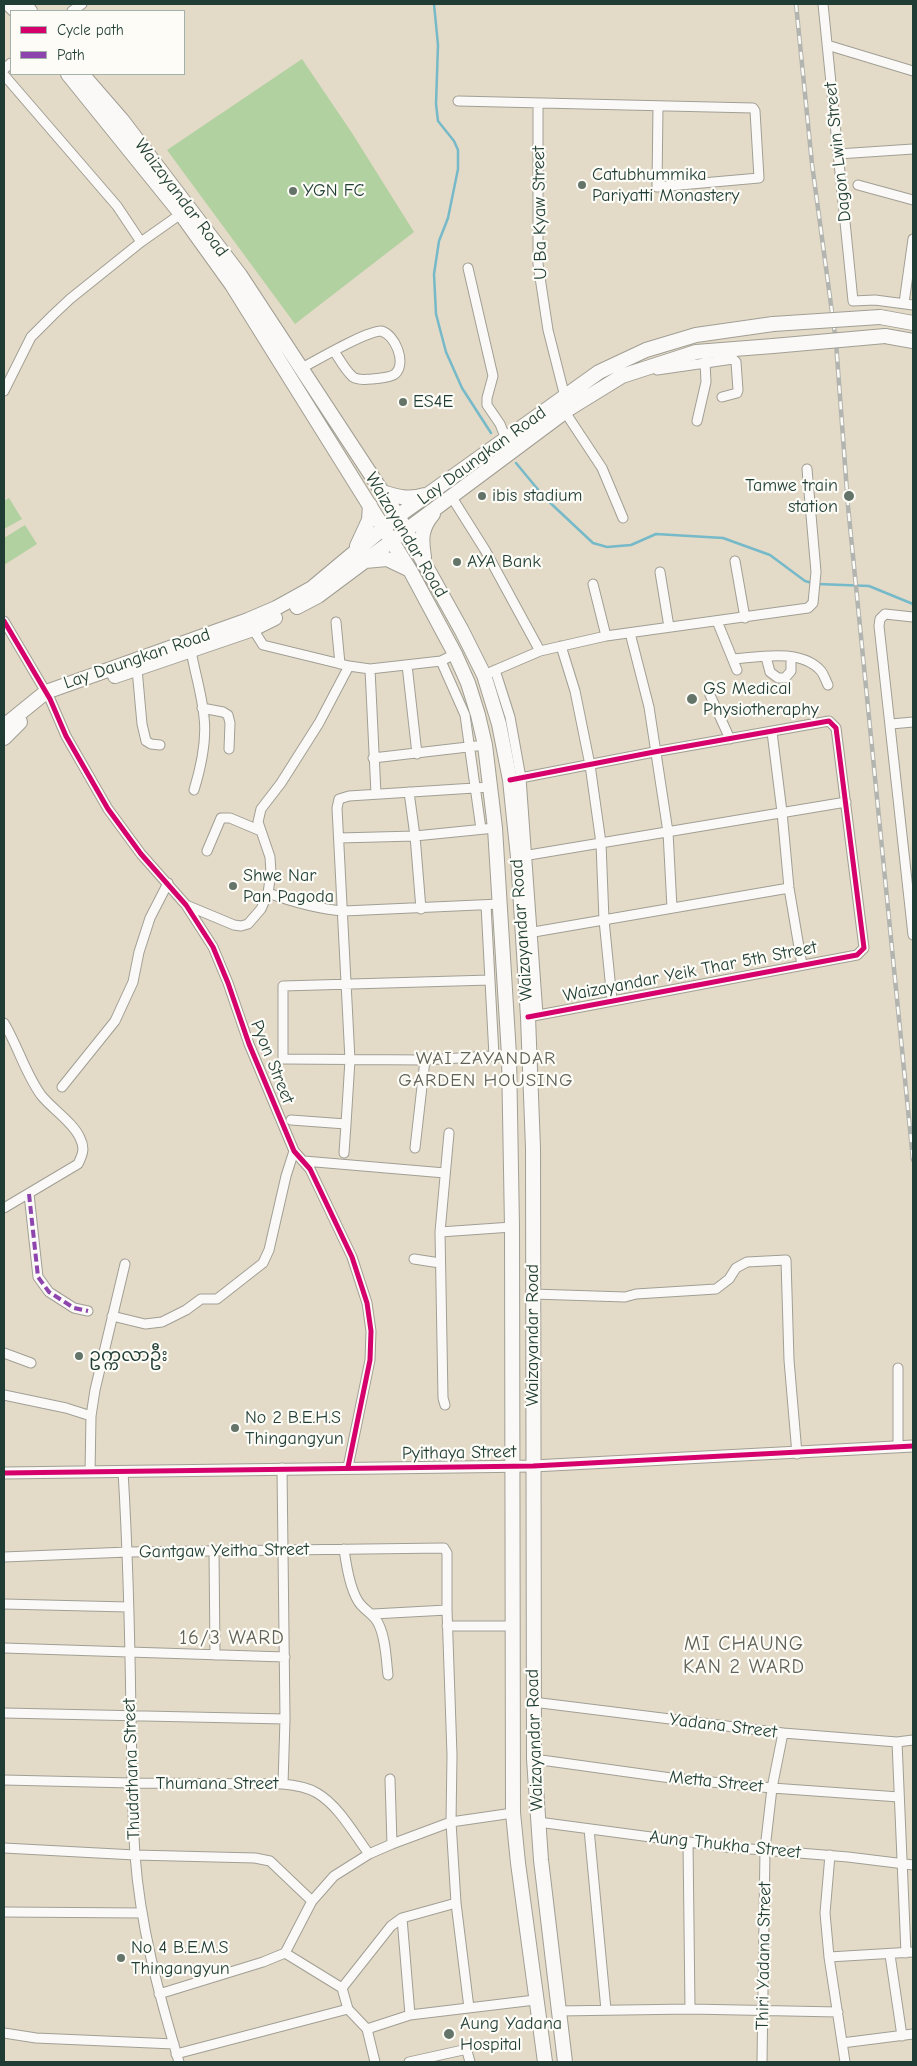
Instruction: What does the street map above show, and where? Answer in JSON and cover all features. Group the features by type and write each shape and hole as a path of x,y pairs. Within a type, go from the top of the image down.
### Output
{"main road":[{"name":"Waizayandar Road","path":"69,75 240,275 398,516 490,672 493,702 505,750 516,779 533,1016 534,1759 541,1860 565,2062"},
{"name":"Waizayandar Road","path":"83,75 122,120 185,211 392,540 455,654 468,683 486,749 495,828 493,905 509,1055 512,1227 513,1813 535,2000 545,2062"},
{"name":"Lay Daungkan Road","path":"4,726 48,695 162,655 191,651 250,624 312,588 359,557 392,540 448,498 566,406 599,372 646,350 696,334 773,324 880,317 913,323"},
{"name":"Lay Daungkan Road","path":"359,557 384,528 398,516 506,439 622,376 696,352 885,336 913,341"},
{"path":"382,492 401,498 415,498 432,492"},
{"path":"426,565 422,533 426,522 448,498"},
{"path":"370,505 369,520 359,557 387,559 406,567 411,572"},
{"name":"Lay Daungkan Road","path":"84,682 137,669 188,642 250,624"},
{"name":"Lay Daungkan Road","path":"4,738 48,695"},
{"path":"486,749 505,750"},
{"path":"510,1148 533,1148"},
{"path":"518,1863 541,1860"}],"street":[{"name":"Dagon Lwin Street","path":"823,4 853,301 875,300 909,304"},
{"path":"827,45 913,71"},
{"path":"4,76 117,206 141,242"},
{"path":"458,101 753,108 755,110 759,178 657,187 658,106"},
{"name":"U Ba Kyaw Street","path":"538,104 538,264 548,330 566,406"},
{"path":"838,154 913,149"},
{"path":"858,185 913,200"},
{"path":"4,391 31,337 70,299 141,242 185,211"},
{"path":"909,304 913,240"},
{"path":"468,268 493,376 487,405 500,424 506,439"},
{"path":"300,369 334,351 372,332 384,331 396,344 400,359 399,368 397,372 390,376 358,380 352,376 334,351"},
{"path":"622,376 705,362 733,360 736,362 738,390 737,393 722,397"},
{"path":"697,421 706,382 705,362"},
{"path":"566,406 602,468 623,518"},
{"path":"523,856 846,802 836,728 829,721 516,779 510,717 490,672 540,651 606,636 808,608 813,603 816,590 816,572 807,469"},
{"path":"448,498 485,550 540,651"},
{"path":"735,561 745,618"},
{"path":"660,572 669,627"},
{"path":"594,584 606,636"},
{"path":"913,617 885,614 880,619 878,626 891,724 913,935"},
{"name":"Pyon Street","path":"4,621 48,695 66,736 108,809 135,847 186,905 212,948 220,964 249,1044 294,1151 304,1161 323,1195 352,1257 367,1303 371,1331 370,1360 348,1468"},
{"path":"717,621 737,670"},
{"path":"186,905 234,925 241,926 248,924 261,909 268,893 271,874 270,857 258,822 261,809 281,783 319,723 344,665 336,622"},
{"path":"250,624 263,645 344,665 370,669 441,661 455,654"},
{"path":"630,632 648,707 668,832 672,908"},
{"path":"561,646 575,691 590,765 601,843 604,920 612,1000"},
{"path":"191,651 202,708 204,731 201,765 194,790"},
{"path":"766,657 770,672 778,678 785,678 791,671 791,657"},
{"path":"733,659 791,657 811,664 820,671 828,686"},
{"path":"441,661 465,716 481,829"},
{"path":"407,665 417,754"},
{"path":"137,669 142,724 146,740 151,744 160,745"},
{"path":"370,669 376,794"},
{"path":"710,695 730,739"},
{"path":"202,708 223,712 228,715 230,723 229,749"},
{"path":"891,724 913,722"},
{"path":"772,732 789,888 802,965"},
{"path":"373,758 469,748 486,749"},
{"path":"344,1154 350,1060 339,838 338,808 340,799 349,796 490,787"},
{"path":"409,792 416,836 421,909"},
{"name":"Waizayandar Yeik Thar 5th Street","path":"533,1016 857,955 864,948 846,802"},
{"path":"207,851 221,818 230,818 261,831"},
{"path":"339,838 416,836 495,828"},
{"path":"62,1087 115,1021 133,982 139,952 150,918 168,883"},
{"path":"528,933 789,888"},
{"path":"268,893 307,906 344,911 493,905 490,980 494,1056"},
{"path":"490,980 282,986 283,1059 425,1060 509,1055"},
{"path":"4,1023 16,1044 18,1053 29,1075 42,1096 80,1137 84,1152 78,1164 4,1208"},
{"path":"415,1148 425,1060"},
{"path":"291,1120 346,1124"},
{"path":"445,1405 442,1398 440,1232 449,1133"},
{"path":"112,1316 145,1324 162,1322 186,1310 201,1299 216,1299 258,1268 263,1263 269,1250 286,1176 294,1151"},
{"path":"304,1161 445,1173"},
{"path":"29,1194 38,1277 49,1292 74,1308 88,1311"},
{"path":"440,1232 512,1227"},
{"path":"414,1259 440,1263"},
{"path":"533,1294 625,1297 636,1294 716,1289 729,1279 736,1268 747,1262 786,1260 789,1360 797,1454"},
{"path":"90,1472 91,1416 95,1390 125,1264"},
{"path":"4,1353 31,1362"},
{"path":"898,1368 898,1447"},
{"path":"4,1395 66,1408 91,1416"},
{"name":"Pyithaya Street","path":"4,1473 533,1466 797,1454 913,1446"},
{"path":"282,1468 285,1719 283,1784"},
{"name":"Thudathana Street","path":"123,1472 128,1552 135,1856 142,1913 159,1994 176,2053"},
{"name":"Gantgaw Yeitha Street","path":"4,1558 128,1552 444,1548 446,1553 447,1610"},
{"path":"344,1549 348,1576 360,1605 373,1614 380,1625 388,1675"},
{"path":"214,1551 215,1655"},
{"path":"4,1604 128,1607"},
{"path":"373,1614 447,1610 452,1755 451,1822 456,1904 469,2008"},
{"path":"447,1626 512,1626"},
{"path":"4,1648 284,1657"},
{"name":"Yadana Street","path":"533,1702 782,1733 897,1742 913,1740"},
{"path":"4,1713 285,1719"},
{"name":"Thiri Yadana Street","path":"762,2062 765,1850 772,1788 782,1733"},
{"path":"829,1957 910,1953 902,1864 897,1742"},
{"name":"Metta Street","path":"534,1759 671,1778 772,1788 899,1797"},
{"path":"390,1779 392,1844"},
{"name":"Thumana Street","path":"4,1780 297,1785 316,1792 333,1806 370,1854"},
{"path":"159,1994 262,1962 284,1953 312,1901 334,1876 370,1854 451,1822 513,1813"},
{"name":"Aung Thukha Street","path":"538,1822 688,1842 913,1864"},
{"path":"589,1829 606,2010"},
{"path":"688,1842 690,2010"},
{"path":"4,1848 135,1856 255,1858 270,1861 312,1901"},
{"path":"830,1855 825,1913 829,1957 845,2062"},
{"path":"342,1988 391,1926 402,1918 456,1904"},
{"path":"4,1912 142,1913"},
{"path":"402,1918 410,2015"},
{"path":"284,1953 342,1988 348,2009 367,2029 375,2062"},
{"path":"890,1955 902,2036"},
{"path":"367,2029 410,2015 535,2000"},
{"path":"4,2033 176,2053 348,2009"},
{"path":"558,2011 764,2010 838,2012"},
{"path":"842,2043 913,2034"},
{"path":"409,2062 467,2051 470,2062"}],"green space":[{"name":"YGN FC","path":"302,59 352,133 414,232 295,324 167,150"},
{"path":"9,498 22,519 4,529 4,501"},
{"path":"25,525 37,544 4,565 4,538"}],"waterway":[{"path":"434,4 438,45 436,104 438,121 454,141 458,150 458,169 448,218 439,241 434,274 436,314 446,352 462,388 491,433"},
{"path":"516,463 545,498 593,543 607,547 631,545 656,534 723,538 770,555 805,581 812,583"},
{"path":"818,584 869,586 913,604"}],"railway":[{"path":"796,4 812,164 836,342 848,506 913,1160"}],"marked path":[{"path":"29,1194 38,1277 49,1292 74,1308 88,1311"}],"cycle path":[{"path":"4,621 50,699 66,736 108,809 141,854 186,905 213,947 228,983 249,1044 294,1151 310,1169 352,1257 367,1303 371,1331 370,1360 348,1467"},
{"path":"510,780 829,721 836,728 864,948 857,955 528,1017"},
{"path":"4,1473 533,1466 913,1446"}],"place":[{"name":"Catubhummika Pariyatti Monastery","path":"582,185"},
{"name":"YGN FC","path":"293,191"},
{"name":"ES4E","path":"403,402"},
{"name":"ibis stadium","path":"482,496"},
{"name":"Tamwe train station","path":"849,496"},
{"name":"AYA Bank","path":"457,562"},
{"name":"GS Medical Physiotheraphy","path":"692,699"},
{"name":"Shwe Nar Pan Pagoda","path":"233,886"},
{"name":"ဥက္ကလာဦး","path":"79,1356"},
{"name":"No 2 B.E.H.S Thingangyun","path":"235,1428"},
{"name":"No 4 B.E.M.S Thingangyun","path":"121,1958"},
{"name":"Aung Yadana Hospital","path":"449,2034"}],"district":[{"name":"WAI ZAYANDAR GARDEN HOUSING","path":"486,1070"},
{"name":"16/3 WARD","path":"232,1638"},
{"name":"MI CHAUNG KAN 2 WARD","path":"744,1656"}]}
